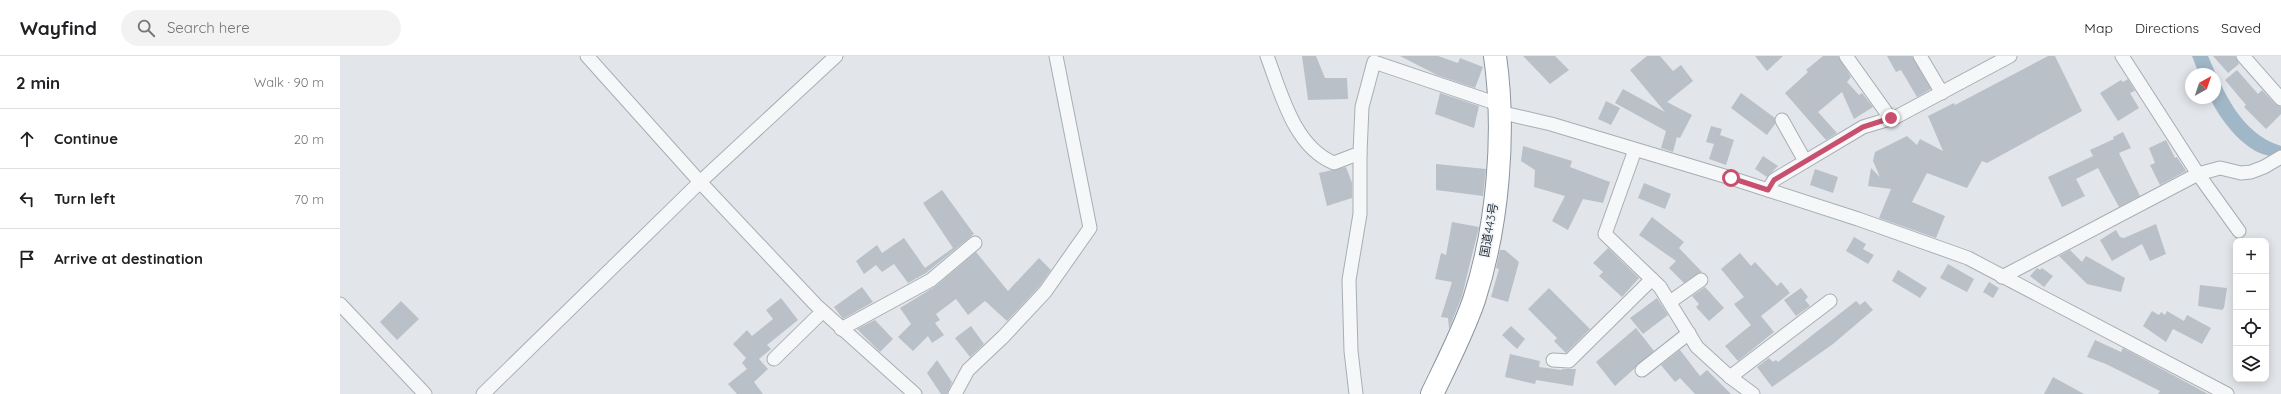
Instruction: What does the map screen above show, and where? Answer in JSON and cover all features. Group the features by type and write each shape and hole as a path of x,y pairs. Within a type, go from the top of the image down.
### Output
{"highway":[{"name":"国道443号","path":"1432,394 1452,354 1474,299 1488,239 1496,184 1499,112 1495,56"}],"street":[{"path":"587,56 700,182 822,312 915,394"},
{"path":"483,394 700,182 836,56"},
{"path":"955,394 968,370 1003,337 1045,292 1090,228 1056,56"},
{"path":"1267,56 1285,105 1303,137 1322,158 1334,164 1360,153"},
{"path":"1846,56 1891,118"},
{"path":"1920,56 1942,93"},
{"path":"1768,190 1774,180 1863,127 1891,118 1942,93 2010,56"},
{"path":"2122,56 2198,174 2238,230"},
{"path":"2243,56 2281,99"},
{"path":"1356,394 1351,351 1349,280 1360,214 1362,107 1375,59 1492,102 1499,112 1551,124 1768,190 1968,258 2207,390 2227,394"},
{"path":"1782,120 1805,162"},
{"path":"1635,150 1605,234 1660,287 1697,346 1730,377 1753,394"},
{"path":"2002,276 2198,174 2220,168 2241,173 2251,172 2279,160"},
{"path":"841,329 931,280 975,243"},
{"path":"1553,360 1569,361 1652,279"},
{"path":"1670,302 1701,280"},
{"path":"1730,377 1830,301"},
{"path":"340,304 425,394"},
{"path":"774,359 822,312"},
{"path":"1642,370 1689,333"}],"water":[{"path":"2192,56 2208,56 2213,68 2197,68"},
{"path":"2221,85 2235,110 2244,121 2255,132 2267,140 2281,146 2281,159 2257,152 2249,147 2226,124 2213,104 2221,104"}],"building":[{"path":"1302,56 1316,56 1325,78 1347,78 1348,99 1308,100"},
{"path":"1400,56 1438,56 1458,63 1460,58 1483,67 1475,88 1437,75"},
{"path":"1523,56 1555,56 1569,70 1550,84"},
{"path":"1647,56 1660,56 1673,71 1681,65 1693,81 1667,102 1692,115 1680,138 1677,137 1673,152 1661,148 1666,131 1615,103 1623,89 1665,112 1630,70"},
{"path":"1755,56 1783,56 1767,71"},
{"path":"1823,56 1838,56 1851,77 1847,82 1859,95 1862,93 1873,107 1854,119 1842,92 1818,112 1837,133 1826,140 1785,93 1808,72 1806,70"},
{"path":"1887,56 1912,56 1931,89 1917,97 1901,70 1896,72"},
{"path":"2048,56 2055,56 2082,111 1987,163 1982,161 1967,188 1927,173 1912,202 1945,216 1936,238 1879,218 1891,189 1868,186 1871,168 1880,177 1873,161 1875,152 1907,136 1917,145 1920,139 1943,151 1928,116 1954,103 1955,105"},
{"path":"2213,56 2235,56 2239,64 2228,73"},
{"path":"2237,70 2258,94 2262,90 2275,104 2281,107 2281,114 2266,129 2244,107 2246,105 2225,80"},
{"path":"2128,79 2135,91 2130,93 2139,108 2118,121 2100,93 2121,80 2123,82"},
{"path":"1440,93 1479,106 1474,128 1435,114"},
{"path":"1741,93 1775,118 1775,124 1767,135 1731,108"},
{"path":"1606,101 1620,108 1611,125 1598,119"},
{"path":"1711,126 1722,129 1720,135 1734,140 1726,165 1709,159 1714,144 1706,142"},
{"path":"2123,132 2131,148 2119,153 2140,196 2119,207 2098,168 2076,179 2085,196 2062,207 2048,177 2093,156 2090,150 2114,139 2113,137"},
{"path":"2166,140 2175,158 2177,157 2186,171 2160,185 2150,165 2155,163 2149,148"},
{"path":"1523,146 1572,161 1570,167 1610,182 1603,203 1583,199 1568,230 1552,221 1565,196 1534,187 1535,170 1521,161"},
{"path":"1763,156 1778,166 1767,177 1755,169"},
{"path":"1436,164 1486,169 1483,196 1436,190"},
{"path":"1346,167 1352,183 1352,198 1327,206 1319,173"},
{"path":"1815,169 1838,177 1833,193 1810,185"},
{"path":"1644,183 1671,194 1665,209 1638,198"},
{"path":"942,190 974,234 926,273 908,283 894,264 882,272 876,265 864,274 856,261 877,245 882,253 904,238 925,268 953,248 923,203"},
{"path":"1652,217 1684,242 1679,248 1702,272 1684,283 1669,268 1676,261 1639,235"},
{"path":"1452,222 1479,227 1462,296 1449,329 1448,318 1441,317 1452,282 1435,279 1441,253 1446,255"},
{"path":"2156,224 2166,254 2150,261 2142,244 2112,261 2100,240 2116,230 2120,237 2124,238"},
{"path":"1854,237 1866,244 1863,249 1874,255 1868,264 1846,251"},
{"path":"1608,248 1639,278 1622,297 1599,276 1603,272 1593,263"},
{"path":"1500,250 1505,250 1519,262 1508,302 1491,297 1499,269 1496,268"},
{"path":"2070,250 2082,262 2086,256 2125,278 2121,292 2087,284 2059,256"},
{"path":"976,252 1008,291 1039,258 1051,270 1039,287 1007,321 985,301 968,315 956,299 936,314 940,320 935,323 944,335 932,343 928,336 913,351 898,337 911,324 900,308 936,286"},
{"path":"1740,253 1751,266 1755,262 1777,286 1781,282 1790,293 1761,316 1774,332 1738,361 1725,346 1751,325 1734,304 1744,297 1721,269"},
{"path":"1948,264 1974,279 1967,292 1940,278"},
{"path":"2037,268 2040,270 2042,268 2053,276 2044,287 2030,276"},
{"path":"1898,270 1927,288 1920,298 1892,281"},
{"path":"1989,282 1999,288 1993,298 1983,292"},
{"path":"2200,285 2227,288 2224,308 2222,310 2198,306"},
{"path":"862,287 873,302 843,319 834,307"},
{"path":"1705,287 1724,308 1709,321 1696,307 1699,304 1692,296"},
{"path":"1549,288 1590,329 1566,353 1554,341 1557,338 1528,309"},
{"path":"1801,288 1808,297 1805,300 1810,306 1796,316 1784,300"},
{"path":"781,298 798,320 767,345 771,349 759,359 768,369 754,382 763,394 737,394 728,384 747,369 742,363 746,358 733,344 747,330 752,336 773,319 766,310"},
{"path":"1657,298 1668,315 1643,334 1630,318"},
{"path":"401,301 419,319 397,340 380,322"},
{"path":"1856,301 1860,305 1865,301 1873,310 1833,344 1772,387 1757,367 1769,358 1773,362 1776,360 1778,362"},
{"path":"2152,311 2159,315 2161,312 2165,315 2167,311 2184,321 2187,315 2211,328 2202,344 2173,329 2166,342 2143,326"},
{"path":"875,320 893,339 880,352 857,329"},
{"path":"971,326 984,344 970,357 955,338"},
{"path":"1511,326 1525,339 1517,349 1502,335"},
{"path":"1636,328 1654,351 1615,386 1596,362"},
{"path":"2095,340 2121,352 2123,348 2208,394 2158,394 2160,391 2106,364 2087,357"},
{"path":"1680,350 1700,376 1707,370 1731,394 1695,394 1680,378 1675,382 1661,365"},
{"path":"1510,354 1540,361 1539,367 1562,370 1576,369 1573,386 1536,380 1535,384 1505,377"},
{"path":"937,360 952,382 947,394 941,394 927,373"},
{"path":"2053,377 2084,394 2044,394"}],"route":[{"path":"1731,178 1768,190 1774,180 1863,127 1891,118"}]}
